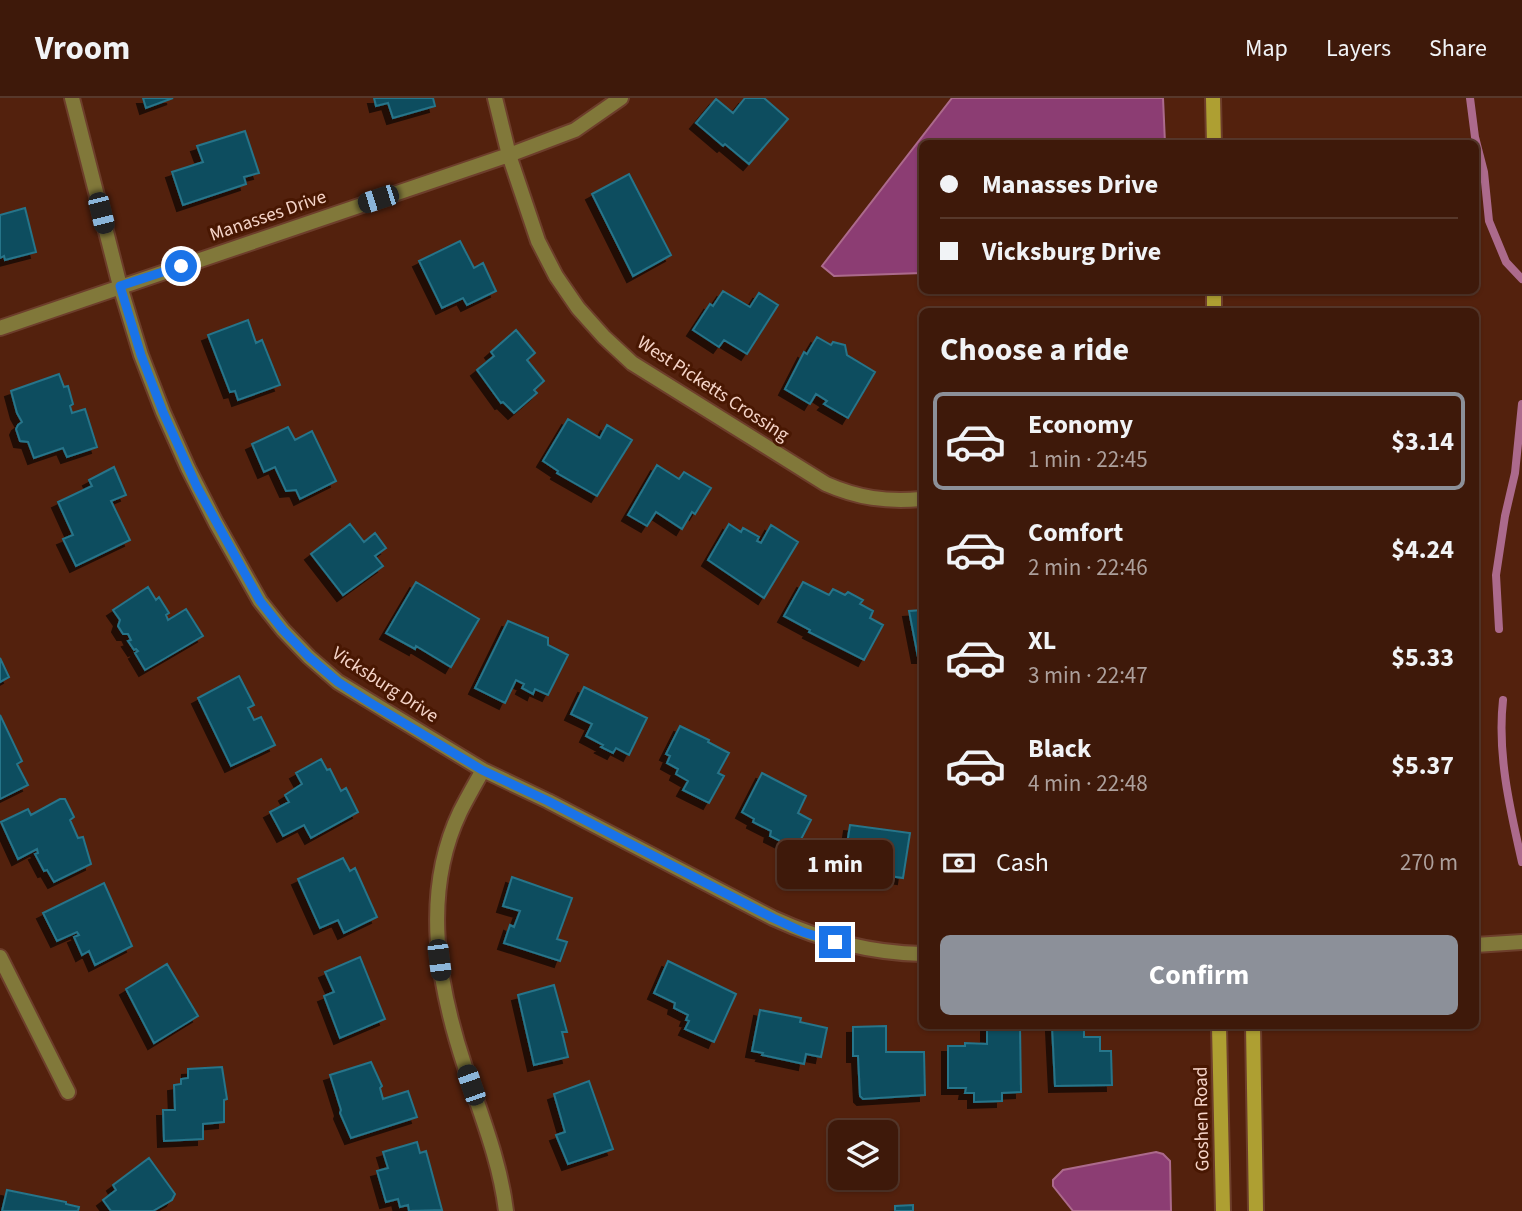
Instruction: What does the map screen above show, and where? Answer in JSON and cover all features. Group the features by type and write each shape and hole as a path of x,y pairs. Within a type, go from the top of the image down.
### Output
{"street":[{"name":"Vicksburg Drive","path":"72,98 120,286 141,355 188,468 260,601 291,639 338,682 482,770 803,932 868,950 919,954"},
{"name":"West Picketts Crossing","path":"495,98 509,155 538,241 556,276 578,308 604,337 632,363 826,484 848,494 872,500 919,499"},
{"name":"Manasses Drive","path":"0,327 509,155 575,130 621,98"},
{"path":"1213,98 1214,140"},
{"path":"482,770 459,814 448,845 437,910 437,944 448,1009 496,1158 506,1211"},
{"path":"1479,945 1522,942"},
{"path":"0,957 68,1092"},
{"name":"Goshen Road","path":"1219,1029 1223,1211"},
{"path":"1253,1029 1256,1211"}],"shaded area":[{"path":"952,98 1163,98 1165,140 920,140"},
{"path":"919,141 919,273 834,276 822,266"},
{"path":"1156,1152 1163,1154 1170,1161 1171,1211 1073,1211 1053,1186 1053,1180 1063,1170"}],"building":[{"path":"143,98 173,98 146,108"},
{"path":"374,98 433,98 435,106 393,118 388,103 376,106"},
{"path":"745,98 764,98 788,119 749,164 696,123 716,99 733,113"},
{"path":"245,131 259,173 244,177 246,184 183,205 172,172 203,162 197,146"},
{"path":"629,174 671,255 633,276 592,194"},
{"path":"25,208 36,252 5,260 4,256 0,258 0,215"},
{"path":"460,241 474,268 483,263 496,291 467,305 463,298 442,308 419,261"},
{"path":"723,291 750,307 759,293 778,305 747,354 724,340 719,347 693,330 710,304 713,306"},
{"path":"248,320 256,343 262,340 280,385 238,400 235,391 230,392 208,335"},
{"path":"516,330 535,353 527,360 544,381 534,390 537,393 514,413 501,403 477,370 494,356 491,352"},
{"path":"817,337 831,345 833,342 845,345 847,355 875,372 848,418 824,404 827,401 816,394 810,404 785,389 804,352 807,354"},
{"path":"59,374 64,387 68,386 73,404 70,406 72,413 85,409 97,447 67,457 63,448 34,458 28,442 20,441 16,429 22,422 11,391"},
{"path":"568,419 600,438 607,425 632,440 597,496 557,473 558,471 543,461"},
{"path":"288,427 295,440 312,431 336,481 300,499 296,490 286,491 275,467 264,472 252,444"},
{"path":"657,465 679,479 684,472 711,488 682,529 656,512 647,526 628,515"},
{"path":"114,467 126,495 111,501 130,540 76,566 63,539 73,535 58,502 92,486 89,480"},
{"path":"350,524 364,542 375,533 386,548 375,556 383,566 343,595 311,554"},
{"path":"729,524 741,532 743,528 759,537 757,541 761,543 771,525 798,542 764,598 708,560"},
{"path":"416,582 479,619 451,667 416,646 415,649 386,633"},
{"path":"803,582 829,595 833,589 845,595 848,592 863,600 860,604 873,611 870,618 883,625 864,660 784,616"},
{"path":"148,587 156,600 159,597 169,613 166,615 168,620 186,609 203,636 145,670 135,653 138,651 134,650 128,641 131,640 128,634 123,634 118,626 120,620 113,610"},
{"path":"919,610 919,657 918,657 909,611"},
{"path":"508,621 548,638 548,645 568,655 548,695 535,689 533,694 522,688 524,684 516,680 505,703 475,688"},
{"path":"0,658 9,677 0,682"},
{"path":"239,676 254,705 248,708 254,720 261,717 275,745 231,766 198,698"},
{"path":"584,687 647,718 629,755 616,748 613,753 601,747 603,745 586,736 592,724 571,714"},
{"path":"0,715 22,761 17,764 28,785 0,799"},
{"path":"680,726 729,753 718,773 724,776 709,803 683,790 688,781 676,774 678,769 667,763 670,756 666,754"},
{"path":"321,759 327,770 330,769 341,791 346,788 358,812 311,838 304,825 283,836 270,812 289,802 285,795 302,784 296,773"},
{"path":"762,773 806,796 798,813 811,820 796,849 770,836 771,831 753,822 754,819 742,812"},
{"path":"60,799 65,799 74,817 70,820 78,838 83,837 91,864 54,882 35,854 38,853 37,849 18,859 1,822 28,809 31,815"},
{"path":"850,825 910,833 903,878 843,869"},
{"path":"343,858 350,871 355,868 377,917 344,933 338,920 320,928 298,879"},
{"path":"512,877 572,898 557,939 567,942 560,961 504,943 510,925 514,927 520,911 503,906"},
{"path":"104,883 132,946 95,965 89,951 82,955 74,937 79,935 77,932 57,941 43,913"},
{"path":"360,957 385,1019 340,1038 324,996 334,992 325,972"},
{"path":"668,961 736,994 714,1042 685,1029 689,1021 686,1020 688,1015 674,1008 675,1003 654,993"},
{"path":"167,964 198,1016 154,1043 126,989"},
{"path":"554,985 567,1032 562,1032 568,1057 534,1065 518,995"},
{"path":"760,1010 801,1018 800,1022 827,1028 821,1057 806,1054 804,1064 752,1051"},
{"path":"886,1026 886,1052 924,1052 925,1095 863,1099 860,1096 858,1056 853,1056 853,1027"},
{"path":"987,1029 1020,1029 1021,1092 1002,1093 1002,1101 974,1102 974,1093 965,1093 966,1088 948,1088 948,1046 965,1046 965,1043 987,1044"},
{"path":"1052,1029 1084,1029 1084,1037 1100,1037 1100,1051 1111,1051 1112,1085 1055,1086"},
{"path":"371,1062 382,1086 380,1088 383,1099 408,1091 417,1117 351,1138 340,1113 330,1075"},
{"path":"222,1067 227,1099 224,1100 224,1122 203,1124 203,1139 164,1141 163,1110 175,1110 174,1085 181,1084 181,1079 188,1078 188,1069"},
{"path":"589,1081 613,1149 568,1164 556,1135 565,1132 554,1094"},
{"path":"417,1142 420,1153 426,1151 442,1210 409,1211 408,1205 400,1207 398,1199 386,1202 377,1171 388,1168 383,1152"},
{"path":"149,1158 175,1194 172,1200 153,1211 111,1211 103,1200 116,1190 113,1185"},
{"path":"7,1190 66,1202 79,1207 78,1211 2,1211"},
{"path":"913,1205 913,1211 895,1211 895,1206"}],"waterway":[{"path":"1470,98 1476,140"},
{"path":"1479,153 1484,172 1489,221 1506,262 1522,279"},
{"path":"1499,629 1496,575 1515,473 1522,404"},
{"path":"1503,700 1503,761 1522,862"}],"route":[{"path":"181,266 120,286 141,355 163,412 216,523 260,601 309,657 338,682 482,770 527,790 773,918 803,932 835,942"}]}
